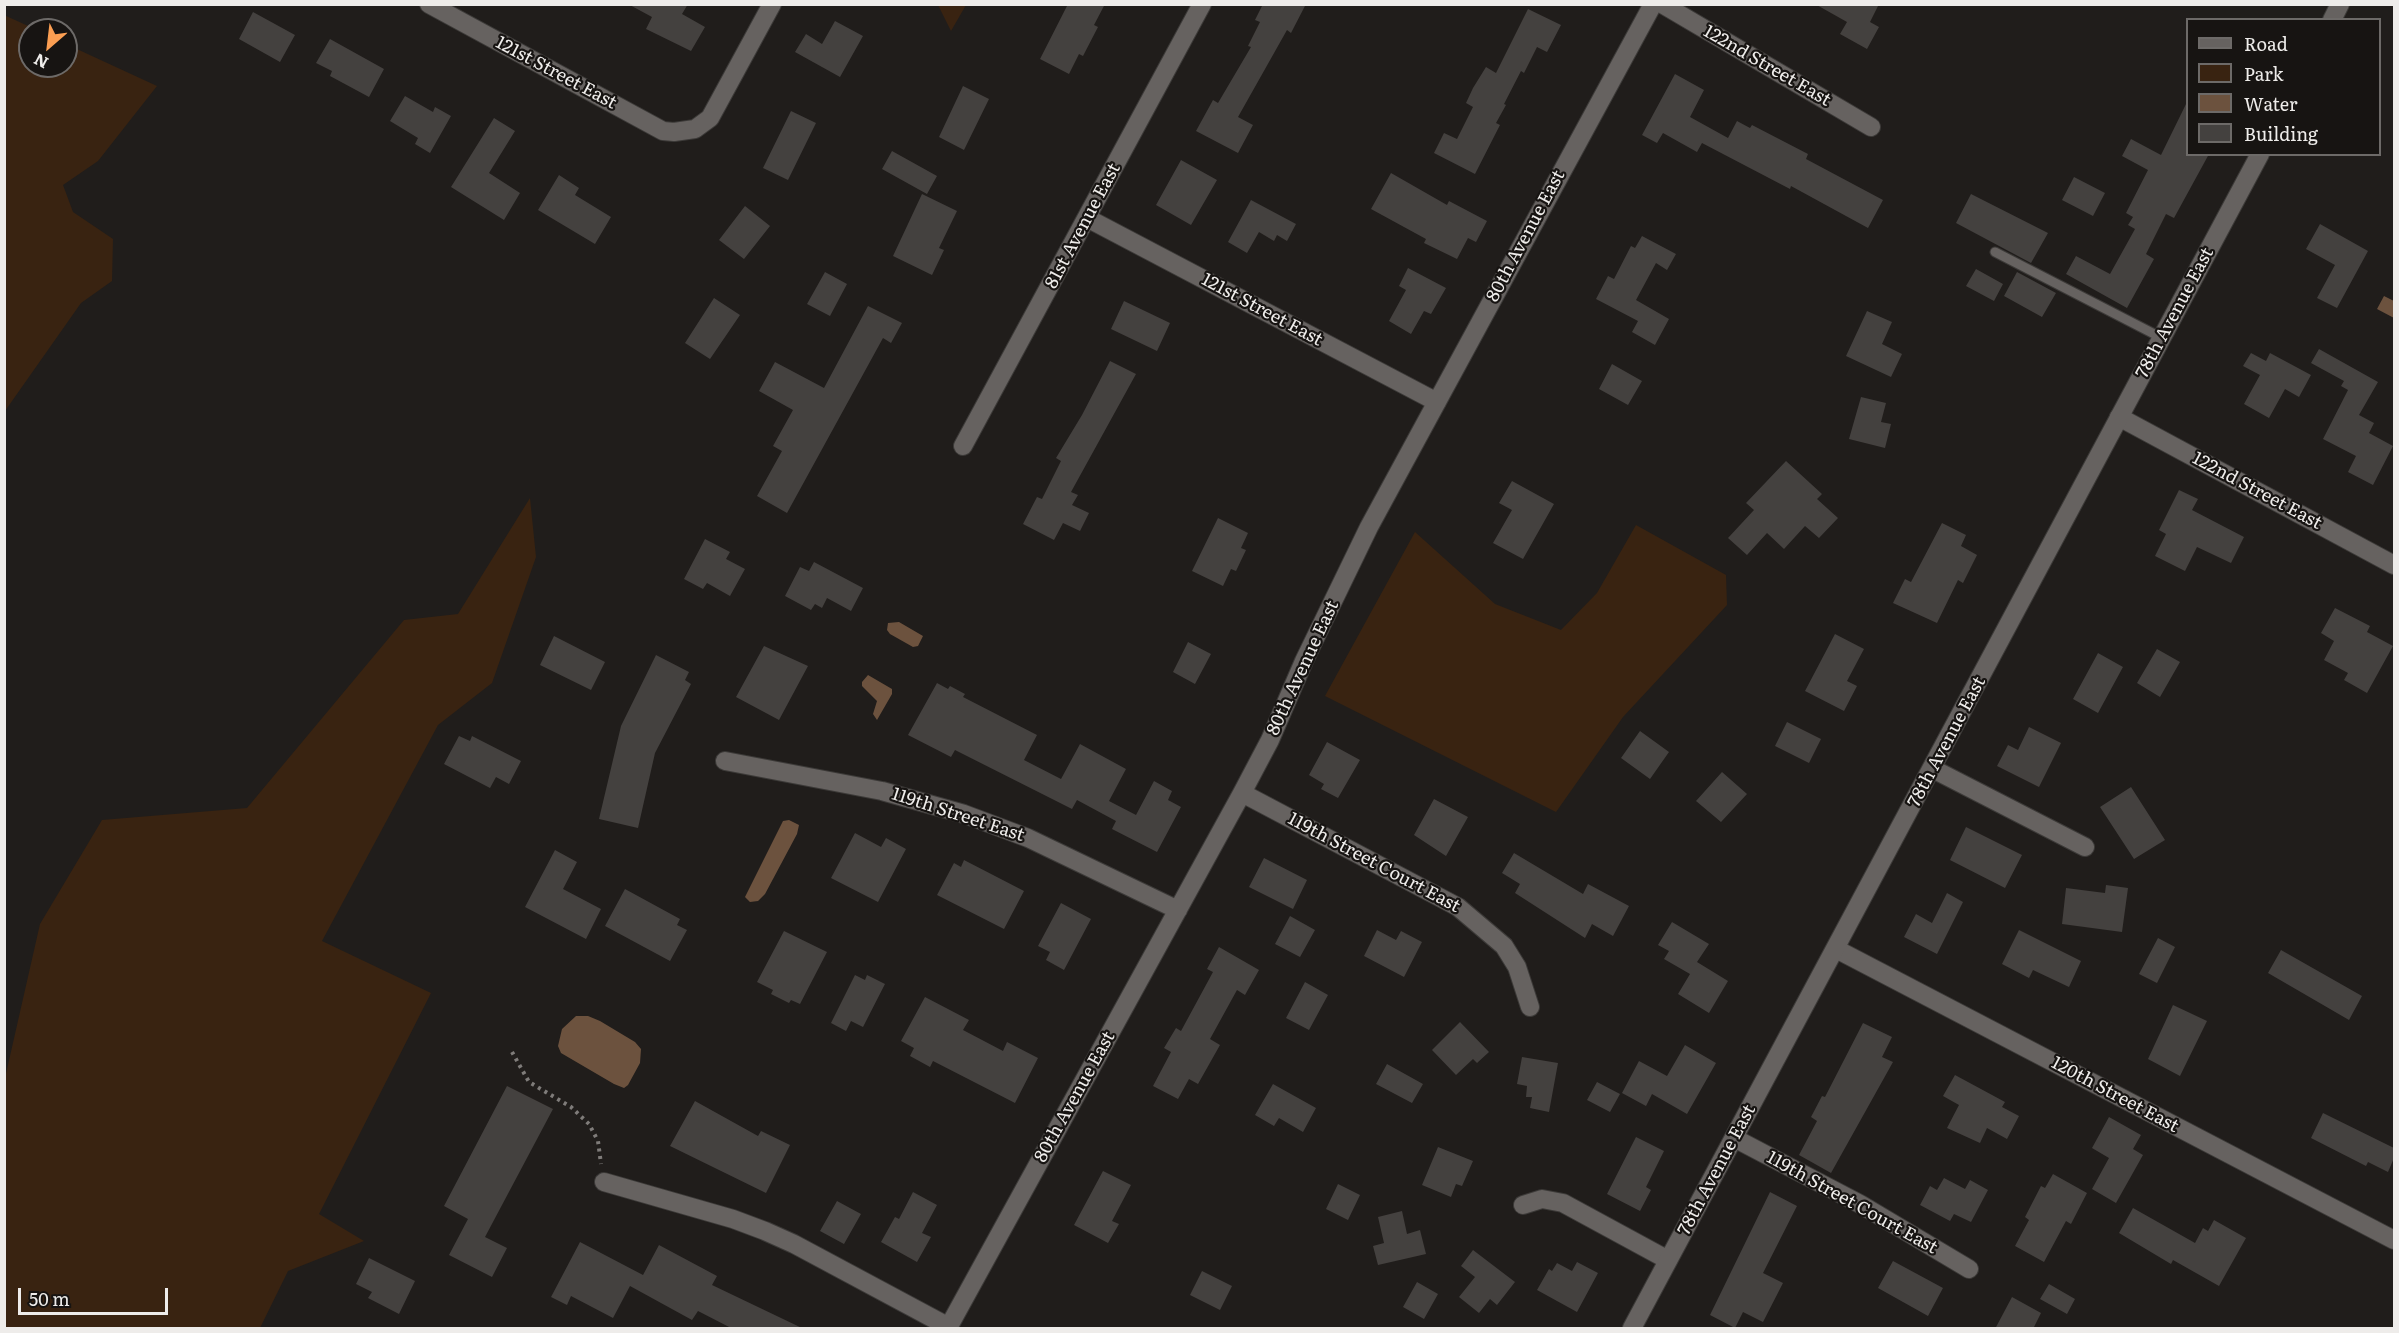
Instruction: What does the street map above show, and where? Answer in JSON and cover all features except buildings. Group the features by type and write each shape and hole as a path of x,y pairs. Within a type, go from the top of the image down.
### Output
{"street":[{"name":"121st Street East","path":"429,4 663,131 694,129 710,118 772,4"},
{"name":"81st Avenue East","path":"963,446 1202,4"},
{"name":"80th Avenue East","path":"948,1328 1242,793 1270,740 1304,661 1369,527 1653,4"},
{"name":"122nd Street East","path":"1662,4 1871,127"},
{"path":"2333,18 2340,4"},
{"name":"78th Avenue East","path":"1632,1329 2259,156"},
{"name":"121st Street East","path":"1087,218 1437,402"},
{"name":"122nd Street East","path":"2120,417 2394,565"},
{"name":"119th Street East","path":"725,761 882,791 962,813 1028,838 1178,910"},
{"path":"1933,769 2085,848"},
{"name":"119th Street Court East","path":"1242,793 1458,907 1504,946 1517,967 1530,1007"},
{"name":"120th Street East","path":"1836,949 2394,1240"},
{"name":"119th Street Court East","path":"1734,1138 1860,1204 1969,1269"},
{"path":"604,1182 734,1219 765,1231 948,1328"},
{"path":"1523,1205 1542,1199 1563,1203 1668,1260"}],"lane":[{"path":"1995,252 2162,338"}],"path":[{"path":"512,1052 529,1082 571,1107 589,1124 598,1141 604,1182"}],"green space":[{"path":"938,5 966,5 951,31"},
{"path":"4,15 18,21 18,78 78,78 78,50 157,86 98,161 63,185 73,212 113,239 112,281 81,303 5,411"},
{"path":"530,498 536,557 492,683 438,725 322,941 431,993 319,1214 364,1241 288,1271 260,1328 5,1328 5,1078 40,924 102,820 247,808 404,620 458,614"},
{"path":"1636,525 1726,575 1727,605 1623,717 1556,812 1325,696 1415,532 1495,604 1561,630 1597,593"}],"water":[{"path":"2384,296 2394,301 2394,318 2377,309"},
{"path":"899,622 923,636 918,646 913,647 890,634 887,630 888,623"},
{"path":"868,675 892,689 892,694 877,720 873,714 877,701 862,686 862,682"},
{"path":"789,820 799,825 797,834 765,894 758,901 750,902 745,897 783,821"},
{"path":"576,1016 588,1016 600,1021 635,1042 641,1049 640,1063 624,1088 561,1053 558,1046 562,1029"}]}
